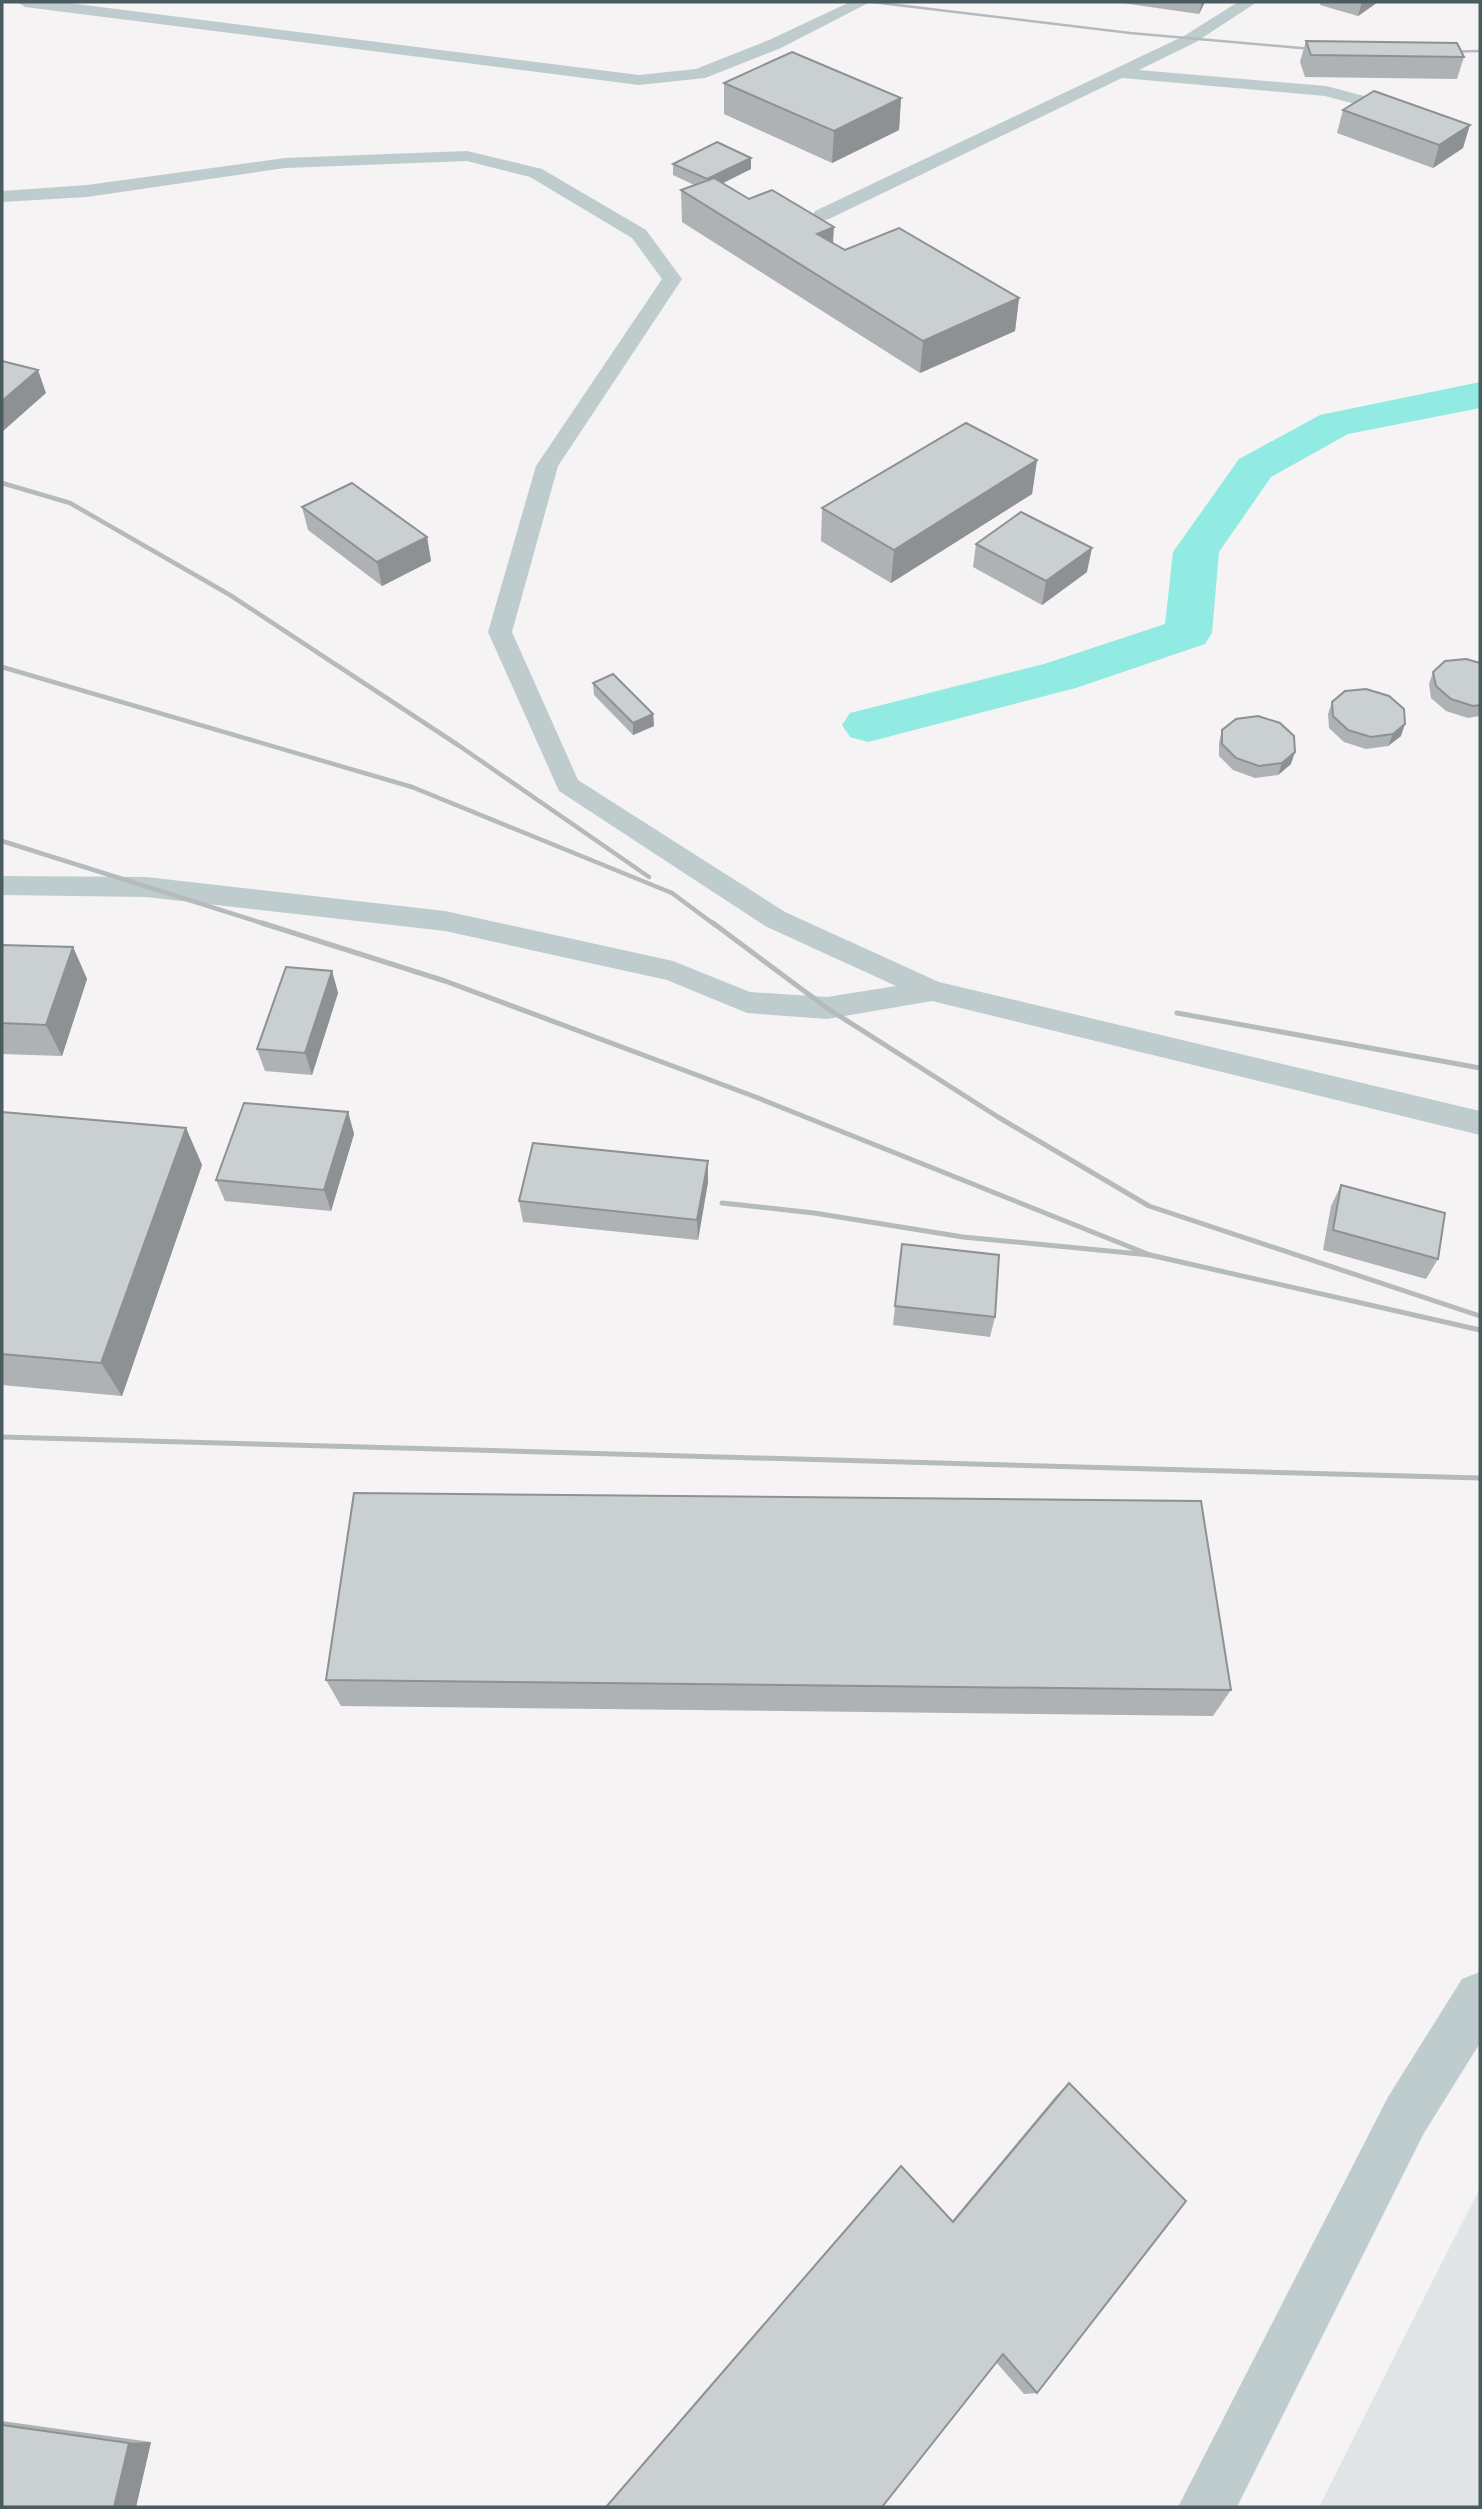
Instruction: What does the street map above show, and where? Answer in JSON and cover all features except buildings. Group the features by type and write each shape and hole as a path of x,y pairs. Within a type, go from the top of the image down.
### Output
{"street":[{"path":"1207,2507 1406,2115 1480,1997"}],"lane":[{"path":"25,2 639,80 699,74 775,44 862,2"},
{"path":"822,215 1190,39 1249,2"},
{"path":"1118,72 1326,91 1420,116"},
{"path":"2,197 87,191 285,163 467,156 536,173 639,234 672,279 547,466 500,632 568,785 775,919 932,991 1480,1123"},
{"path":"2,886 146,887 445,921 673,971 747,1002 827,1009 932,991"}],"shaded area":[{"path":"1480,2188 1480,2507 1319,2507 1435,2276"}],"waterway":[{"path":"868,725 1058,677 1188,633 1196,552 1255,468 1335,424 1480,395"}],"railway":[{"path":"872,2 1130,33 1323,50"},
{"path":"1442,52 1480,51"},
{"path":"2,483 70,503 230,595 458,745 649,877"},
{"path":"2,667 412,787 672,893 715,925"},
{"path":"2,841 268,925"},
{"path":"262,923 445,981 753,1096 1150,1255"},
{"path":"713,923 827,1008 998,1117 1149,1206 1480,1316"},
{"path":"1177,1013 1480,1068"},
{"path":"722,1203 814,1213 963,1237 1150,1255"},
{"path":"1150,1255 1480,1330"},
{"path":"2,1437 1480,1478"}]}
